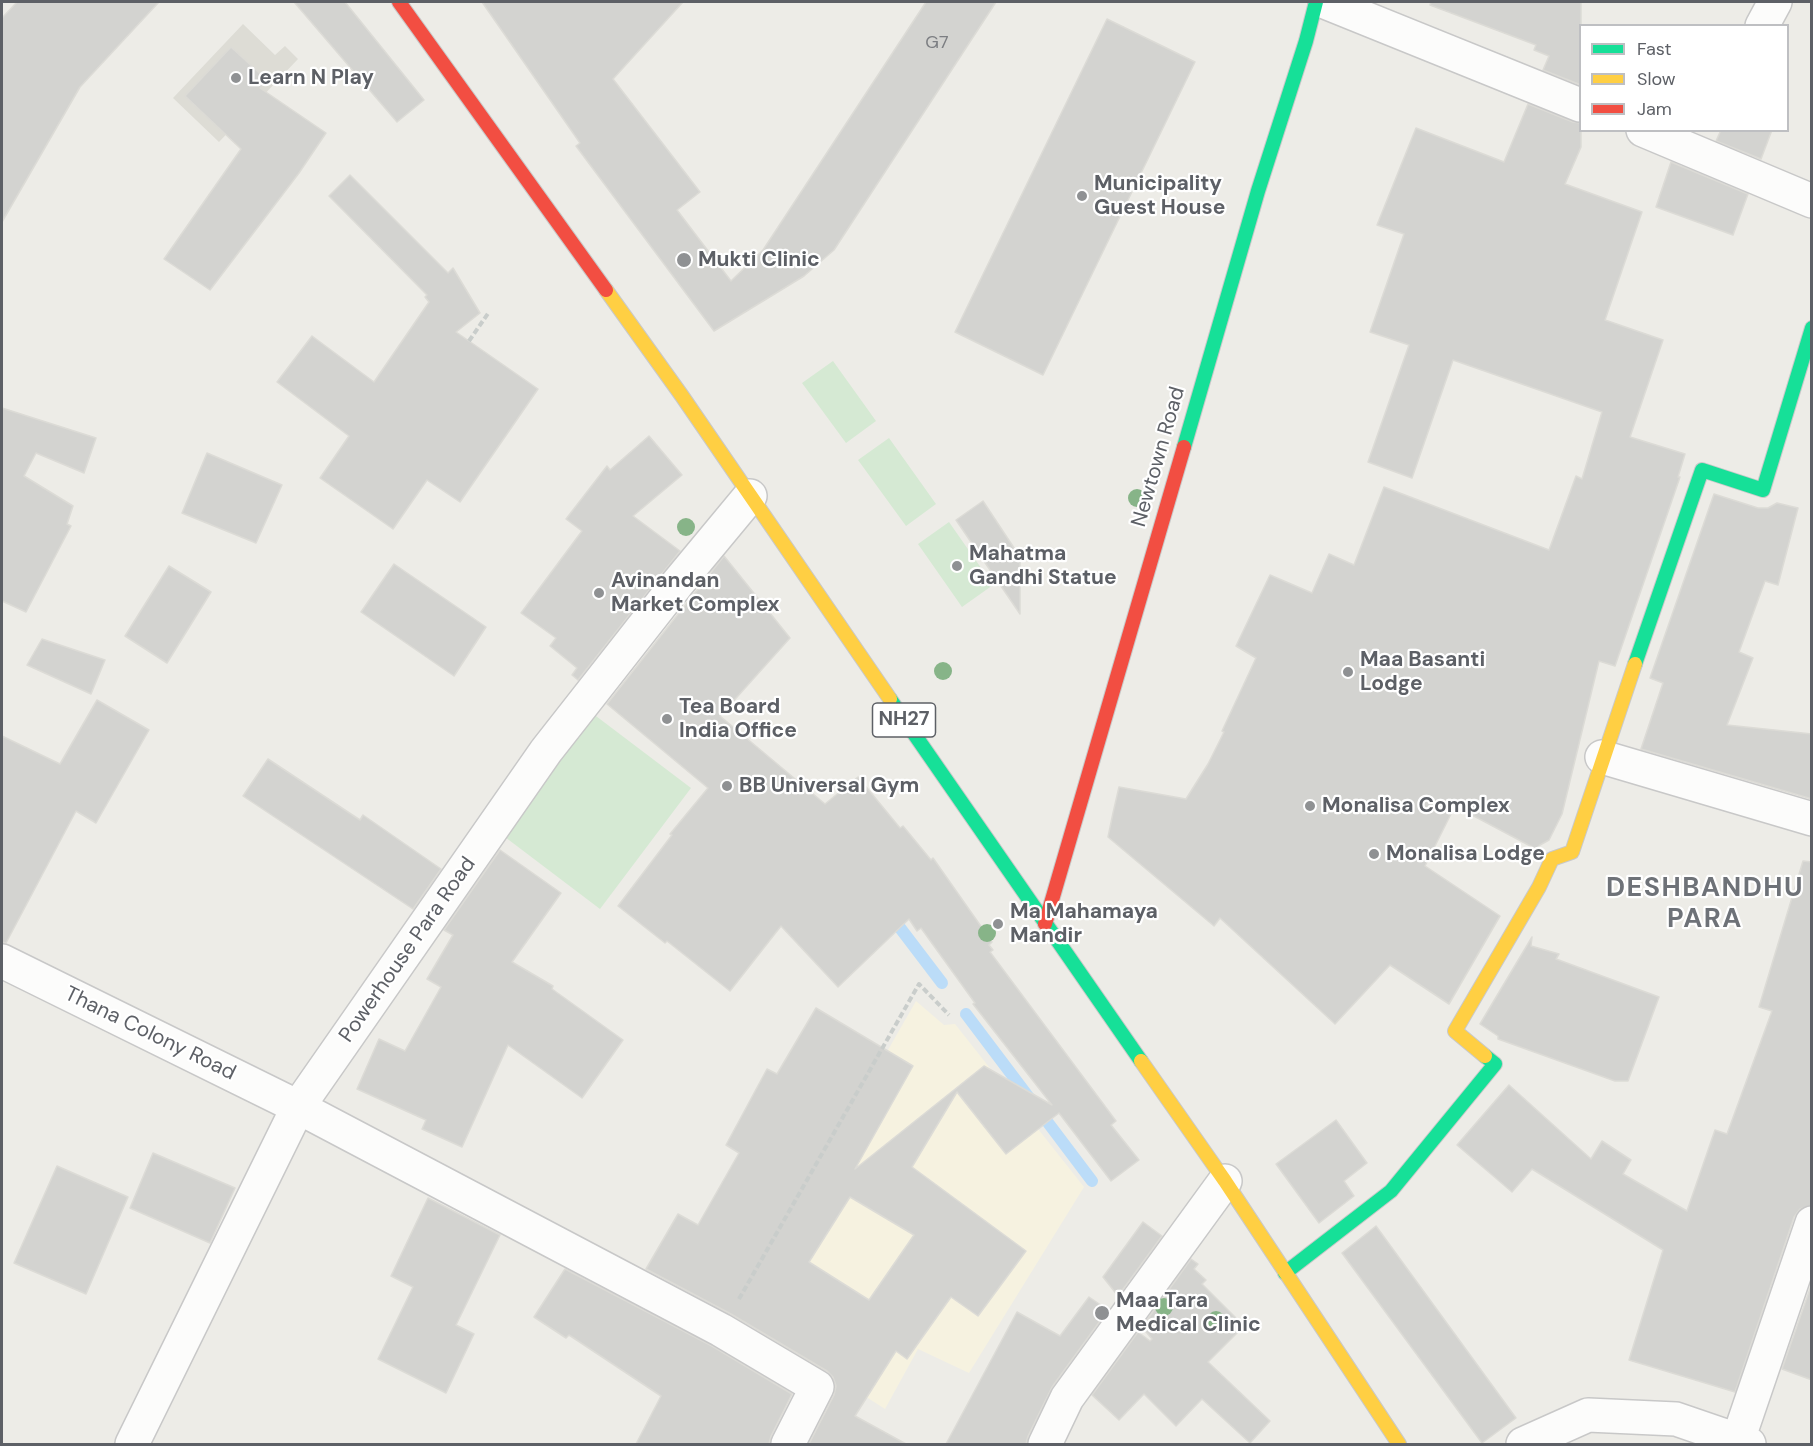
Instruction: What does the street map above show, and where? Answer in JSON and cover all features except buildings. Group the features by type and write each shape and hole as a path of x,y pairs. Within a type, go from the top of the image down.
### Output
{"street":[{"name":"NH27","path":"399,2 682,396 1045,924 1225,1181 1400,1444"},
{"name":"Newtown Road","path":"1045,924 1258,191 1316,2"},
{"path":"1325,2 1579,104"},
{"path":"1763,24 1775,2"},
{"path":"1654,132 1701,141 1812,201"},
{"path":"1285,1273 1391,1191 1495,1064 1455,1031 1539,887 1552,859 1572,852 1602,757 1659,601 1702,470 1763,490 1812,328"},
{"name":"Powerhouse Para Road","path":"132,1444 298,1107 546,751 677,584 750,496"},
{"path":"1602,757 1812,819"},
{"name":"Thana Colony Road","path":"2,961 298,1107 721,1330 817,1387 788,1444"},
{"path":"1045,1444 1067,1398 1225,1181"},
{"path":"1523,1444 1588,1415 1676,1419 1743,1442 1812,1223"}],"path":[{"path":"469,341 489,312"},
{"path":"721,1330 919,984 950,1015"}],"shaded area":[{"name":"Learn N Play","path":"243,24 275,55 285,46 298,59 219,142 173,98"},
{"path":"916,1001 944,1025 955,1024 1084,1187 969,1373 918,1349 885,1409 737,1314"}],"green space":[{"path":"833,361 876,421 846,443 802,383"},
{"path":"889,438 936,504 906,526 858,460"},
{"path":"949,522 993,585 962,607 918,544"},
{"path":"592,713 691,788 600,909 501,834"}],"waterway":[{"path":"891,916 942,983"},
{"path":"966,1014 1092,1181"}],"traffic: fast":[{"path":"1184,447 1258,191 1306,41 1316,2"},
{"path":"1635,664 1702,470 1763,490 1812,328"},
{"path":"890,699 1141,1061"},
{"path":"1285,1273 1391,1191 1495,1064 1485,1056"}],"traffic: slow":[{"path":"606,290 682,396 890,699"},
{"path":"1485,1056 1455,1031 1539,887 1552,859 1572,852 1635,664"},
{"path":"1141,1061 1225,1181 1399,1444"}],"traffic: jam":[{"path":"399,2 606,290"},
{"path":"1045,924 1184,447"}],"place":[{"name":"Learn N Play","path":"236,78"},
{"name":"Municipality Guest House","path":"1082,196"},
{"name":"Mukti Clinic","path":"684,260"},
{"name":"Mahatma Gandhi Statue","path":"957,566"},
{"name":"Avinandan Market Complex","path":"599,593"},
{"name":"Maa Basanti Lodge","path":"1348,672"},
{"name":"Tea Board India Office","path":"667,719"},
{"name":"BB Universal Gym","path":"727,786"},
{"name":"Monalisa Complex","path":"1310,806"},
{"name":"Monalisa Lodge","path":"1374,854"},
{"name":"Ma Mahamaya Mandir","path":"998,924"},
{"name":"Maa Tara Medical Clinic","path":"1102,1313"}],"district":[{"name":"DESHBANDHU PARA","path":"1705,904"}]}
